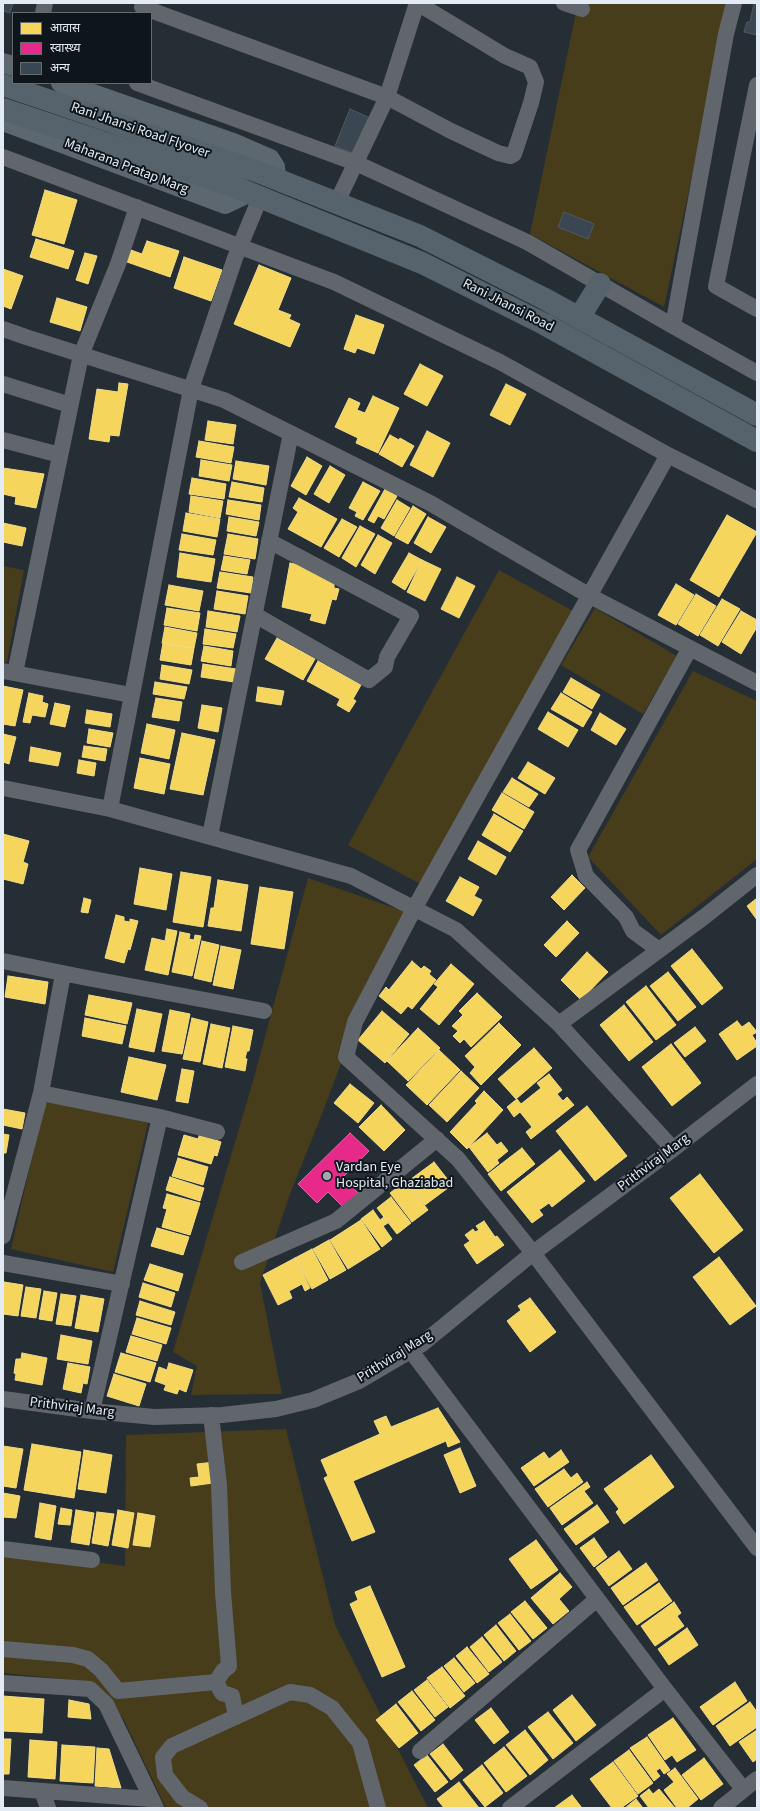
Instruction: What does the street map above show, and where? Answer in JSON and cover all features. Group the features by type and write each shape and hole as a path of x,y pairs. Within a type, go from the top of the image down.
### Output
{"highway":[{"name":"Rani Jhansi Road Flyover","path":"3,85 276,178"},
{"name":"Rani Jhansi Road Flyover","path":"3,109 203,176 254,195"},
{"name":"Rani Jhansi Road","path":"276,178 420,236 579,318 757,415"},
{"name":"Rani Jhansi Road","path":"254,195 422,263 544,324 757,441"},
{"path":"579,318 600,284"},
{"path":"654,384 666,365"},
{"path":"697,409 708,388"}],"main road":[{"path":"64,84 233,143 270,159 275,167 276,178"},
{"name":"Maharana Pratap Marg","path":"3,121 225,204 254,195"}],"street":[{"path":"142,7 387,97 451,131 498,153 510,156 514,154 536,82 530,67 505,56 417,3 387,97 337,202"},
{"path":"564,3 582,10"},
{"path":"672,326 726,34 734,3"},
{"path":"140,84 356,163 527,242 672,326 757,373"},
{"path":"757,86 755,104 716,286 757,309"},
{"path":"3,157 342,285 500,362 668,455 757,500"},
{"path":"110,809 130,695 191,389 239,247 254,195"},
{"path":"130,695 9,672 60,455 81,355 118,264 138,207"},
{"path":"3,328 81,355 224,400 430,503 590,596 757,683"},
{"path":"3,384 70,405"},
{"path":"210,836 291,433"},
{"path":"3,440 60,455"},
{"path":"668,455 414,910 354,1022 346,1057 458,1159 533,1253 757,1548"},
{"path":"255,615 369,680 385,667 387,658 411,616 270,541"},
{"path":"659,950 633,931 626,918 586,876 578,850 690,648"},
{"path":"3,788 110,809 351,876 414,910 456,930 559,1024 673,1149"},
{"path":"559,1024 757,875"},
{"path":"3,961 63,974 264,1011"},
{"path":"3,1236 41,1093 63,974"},
{"name":"Prithviraj Marg","path":"3,1399 92,1411 154,1417 211,1415 276,1409 313,1400 359,1381 422,1344 533,1253 673,1149 757,1084"},
{"path":"41,1093 160,1117 216,1132"},
{"path":"92,1411 160,1117"},
{"path":"242,1262 336,1221 436,1139"},
{"path":"3,1263 122,1284"},
{"path":"411,1351 665,1689 743,1790"},
{"path":"211,1415 219,1485 223,1592 229,1666 222,1671 216,1682"},
{"path":"3,1549 92,1560"},
{"path":"420,1751 597,1599"},
{"path":"3,1649 73,1655 88,1659 101,1670 118,1691 216,1682"},
{"path":"216,1682 222,1693 232,1696 236,1717"},
{"path":"3,1683 90,1689 106,1704 154,1803"},
{"path":"510,1808 665,1689"},
{"path":"200,1808 182,1797 165,1775 163,1757 172,1746 290,1692 310,1695 332,1708 360,1743 378,1808"},
{"path":"721,1808 757,1779"},
{"path":"3,1788 154,1803"},
{"path":"42,1791 48,1808"}],"shaded area":[{"path":"578,3 729,3 664,307 530,234"},
{"path":"3,566 24,570 7,662 3,662"},
{"path":"499,570 573,611 422,885 348,845"},
{"path":"595,608 677,656 643,714 561,665"},
{"path":"693,671 757,701 757,859 661,935 588,857"},
{"path":"308,878 406,912 340,1066 290,1194 260,1283 282,1394 191,1395 197,1366 173,1352 253,1081"},
{"path":"45,1100 148,1123 113,1272 11,1249"},
{"path":"286,1429 335,1625 428,1808 166,1808 124,1720 105,1694 82,1681 3,1673 3,1549 125,1566 126,1435"}],"building: आवास":[{"path":"45,190 77,200 64,244 32,235"},
{"path":"36,239 74,251 68,269 30,257"},
{"path":"147,241 179,251 170,277 127,262 131,250 142,254"},
{"path":"85,253 97,256 88,284 76,280"},
{"path":"184,257 222,270 211,301 174,288"},
{"path":"259,265 291,278 278,310 291,315 289,319 300,324 290,347 234,324"},
{"path":"3,269 23,276 11,309 3,306"},
{"path":"57,298 87,307 80,331 50,322"},
{"path":"356,315 384,325 374,354 357,348 355,353 344,349"},
{"path":"420,364 443,376 427,406 404,394"},
{"path":"119,383 128,384 119,436 110,435 109,442 89,439 97,389 118,392"},
{"path":"506,384 526,394 510,425 490,415"},
{"path":"373,396 399,408 378,453 356,443 358,438 335,427 349,398 360,403 357,410 365,413"},
{"path":"208,421 236,425 233,444 205,440"},
{"path":"427,431 450,443 433,477 410,465"},
{"path":"390,435 399,440 400,438 414,446 402,467 379,454"},
{"path":"199,441 234,447 231,463 196,457"},
{"path":"307,457 322,466 306,495 291,486"},
{"path":"201,460 232,465 229,481 199,476"},
{"path":"236,461 269,466 266,485 233,479"},
{"path":"330,466 345,475 329,503 314,494"},
{"path":"3,468 44,474 36,508 15,504 16,497 3,494"},
{"path":"192,478 226,484 224,499 189,494"},
{"path":"232,482 264,488 262,502 229,497"},
{"path":"363,482 380,491 363,520 355,516 357,512 349,508"},
{"path":"385,489 397,496 384,519 378,516 374,523 368,520"},
{"path":"191,496 223,501 220,518 189,512"},
{"path":"299,498 337,519 321,547 288,529 298,512 293,508"},
{"path":"228,500 261,505 259,520 226,514"},
{"path":"397,500 410,508 394,536 381,528"},
{"path":"413,506 426,514 408,544 395,537"},
{"path":"186,513 220,519 217,537 183,531"},
{"path":"727,515 757,532 719,597 690,580"},
{"path":"229,517 259,522 256,536 227,531"},
{"path":"428,517 446,527 431,553 414,543"},
{"path":"342,519 357,527 339,557 324,548"},
{"path":"3,523 26,528 22,546 3,542"},
{"path":"360,526 375,534 356,567 342,558"},
{"path":"182,534 216,540 213,555 179,550"},
{"path":"228,534 258,539 255,559 224,554"},
{"path":"378,535 392,543 375,574 361,565"},
{"path":"180,553 215,559 211,582 177,577"},
{"path":"409,553 422,560 405,590 392,582"},
{"path":"224,556 250,560 247,574 221,570"},
{"path":"422,560 441,569 425,601 407,592"},
{"path":"290,563 327,571 334,575 334,588 339,589 336,600 332,599 325,624 310,620 312,614 282,607"},
{"path":"220,572 253,577 251,593 217,588"},
{"path":"457,577 475,586 459,618 441,609"},
{"path":"676,584 694,595 676,625 658,615"},
{"path":"169,585 203,591 199,611 165,605"},
{"path":"217,591 248,596 245,614 214,609"},
{"path":"696,594 716,606 698,636 678,624"},
{"path":"722,599 740,609 718,646 700,635"},
{"path":"167,608 200,613 197,631 164,625"},
{"path":"208,611 240,616 237,632 206,627"},
{"path":"741,611 757,620 757,627 741,654 722,642"},
{"path":"165,627 197,633 194,648 162,643"},
{"path":"205,629 236,634 233,648 203,644"},
{"path":"277,638 315,659 303,680 265,659"},
{"path":"163,643 194,648 191,665 160,660"},
{"path":"204,646 233,651 231,666 201,661"},
{"path":"318,661 361,685 353,699 356,701 349,712 337,705 340,699 307,681"},
{"path":"203,664 236,669 234,682 201,677"},
{"path":"162,665 192,670 189,684 160,679"},
{"path":"571,678 600,695 592,709 563,692"},
{"path":"155,682 187,687 184,699 153,694"},
{"path":"3,686 23,690 15,726 3,724"},
{"path":"258,687 284,691 281,705 256,701"},
{"path":"29,693 43,696 42,702 48,704 45,717 32,715 30,723 23,722"},
{"path":"561,693 592,712 583,727 551,709"},
{"path":"156,698 182,702 179,721 152,717"},
{"path":"55,703 70,706 65,727 50,724"},
{"path":"202,705 222,708 218,732 198,728"},
{"path":"87,710 112,714 110,727 85,723"},
{"path":"548,712 578,730 568,747 538,729"},
{"path":"600,713 626,729 616,745 591,730"},
{"path":"147,724 175,730 169,759 141,753"},
{"path":"89,729 113,733 110,747 87,743"},
{"path":"182,733 215,740 203,795 170,789"},
{"path":"3,734 16,737 9,764 3,762"},
{"path":"84,746 107,749 105,761 82,757"},
{"path":"31,747 61,753 58,766 29,761"},
{"path":"140,758 170,764 164,794 134,788"},
{"path":"79,760 96,763 94,776 77,773"},
{"path":"528,762 555,778 545,794 518,778"},
{"path":"512,778 538,794 529,807 503,792"},
{"path":"502,793 534,812 524,829 492,810"},
{"path":"494,814 523,831 510,852 482,835"},
{"path":"3,834 29,841 23,862 28,864 23,884 3,879"},
{"path":"478,841 506,857 496,875 468,859"},
{"path":"140,868 172,874 166,910 134,904"},
{"path":"181,872 211,877 203,927 173,922"},
{"path":"572,875 585,888 564,910 551,897"},
{"path":"460,877 479,887 474,896 482,900 473,916 446,901"},
{"path":"218,880 248,885 241,931 208,926 211,908 214,908"},
{"path":"260,887 293,892 284,949 251,944"},
{"path":"84,898 91,900 88,913 81,912"},
{"path":"757,898 757,920 747,906"},
{"path":"116,915 124,917 124,921 130,922 130,919 138,921 130,950 128,949 124,963 105,958"},
{"path":"567,921 579,933 556,957 544,945"},
{"path":"167,929 177,931 168,975 145,970 152,938 165,941"},
{"path":"180,932 190,934 189,939 194,940 195,935 201,936 192,976 172,972"},
{"path":"202,941 219,945 211,982 194,978"},
{"path":"221,946 241,950 233,989 213,985"},
{"path":"692,949 723,988 702,1005 671,966"},
{"path":"587,952 608,972 581,1000 561,980"},
{"path":"412,961 421,969 424,966 431,971 429,974 436,980 412,1009 408,1006 401,1014 379,996 386,987 389,990"},
{"path":"451,964 474,984 439,1025 420,1009 438,987 434,984"},
{"path":"668,972 696,1007 678,1021 650,986"},
{"path":"8,976 48,982 45,1004 5,997"},
{"path":"646,986 676,1025 656,1040 626,1002"},
{"path":"477,993 502,1017 471,1047 464,1039 460,1043 453,1036 458,1031 452,1026 463,1015 459,1011"},
{"path":"89,995 132,1003 127,1024 85,1015"},
{"path":"624,1005 653,1042 629,1061 600,1025"},
{"path":"137,1009 162,1014 154,1052 129,1047"},
{"path":"170,1010 190,1014 182,1054 162,1051"},
{"path":"382,1011 409,1034 385,1063 358,1040"},
{"path":"85,1018 126,1026 122,1044 82,1036"},
{"path":"192,1018 208,1022 200,1062 183,1059"},
{"path":"737,1021 742,1027 749,1022 757,1032 752,1035 757,1043 757,1046 737,1060 719,1034"},
{"path":"499,1023 521,1045 481,1085 470,1073 475,1067 465,1056"},
{"path":"211,1024 230,1028 222,1068 203,1064"},
{"path":"233,1026 253,1030 249,1051 247,1051 245,1058 247,1059 245,1071 225,1067"},
{"path":"695,1027 706,1041 685,1057 674,1043"},
{"path":"418,1028 440,1048 408,1081 387,1061"},
{"path":"671,1044 701,1083 672,1106 642,1067"},
{"path":"534,1048 552,1068 516,1099 498,1079"},
{"path":"439,1050 460,1070 427,1105 406,1085"},
{"path":"129,1057 166,1065 157,1100 121,1092"},
{"path":"182,1069 194,1071 188,1103 176,1101"},
{"path":"461,1071 479,1088 447,1122 429,1105"},
{"path":"549,1074 562,1090 557,1094 563,1101 567,1097 574,1105 531,1139 526,1132 532,1127 520,1112 514,1117 507,1107 517,1099 521,1104 541,1088 537,1083"},
{"path":"350,1084 374,1103 358,1123 334,1103"},
{"path":"484,1091 503,1110 467,1149 450,1132 477,1103 475,1101"},
{"path":"381,1105 405,1130 384,1151 359,1127"},
{"path":"587,1106 627,1156 595,1181 556,1131"},
{"path":"3,1109 25,1113 22,1129 3,1125"},
{"path":"201,1131 207,1137 221,1142 217,1156 214,1155 211,1164 178,1155 184,1135 198,1139"},
{"path":"487,1133 497,1145 501,1142 508,1151 497,1160 499,1163 488,1172 469,1147"},
{"path":"3,1134 9,1135 6,1153 3,1153"},
{"path":"522,1148 535,1164 501,1191 488,1174"},
{"path":"560,1150 585,1181 552,1207 549,1203 539,1210 543,1215 532,1223 507,1192"},
{"path":"178,1158 208,1167 203,1185 172,1176"},
{"path":"434,1162 452,1185 425,1205 407,1182"},
{"path":"700,1174 743,1230 714,1253 670,1198"},
{"path":"170,1177 204,1188 200,1201 166,1190"},
{"path":"406,1181 428,1210 412,1222 390,1193"},
{"path":"167,1194 200,1203 190,1235 162,1227 167,1209 163,1208"},
{"path":"391,1197 411,1223 397,1234 377,1208"},
{"path":"373,1210 380,1220 384,1217 388,1223 383,1226 392,1239 382,1247 361,1219"},
{"path":"361,1220 380,1249 348,1269 330,1240"},
{"path":"484,1221 495,1237 497,1236 504,1245 477,1264 464,1245 470,1241 465,1235 473,1229 475,1232 479,1230 476,1226"},
{"path":"157,1228 189,1237 183,1255 151,1246"},
{"path":"329,1240 346,1270 330,1279 313,1249"},
{"path":"312,1249 328,1280 312,1289 295,1258"},
{"path":"719,1257 756,1306 730,1325 693,1277"},
{"path":"295,1258 310,1288 305,1291 302,1284 289,1291 292,1298 278,1305 263,1275"},
{"path":"150,1264 183,1274 178,1291 144,1280"},
{"path":"4,1282 23,1285 18,1316 3,1314"},
{"path":"143,1283 175,1293 171,1307 139,1297"},
{"path":"26,1287 41,1289 36,1318 21,1316"},
{"path":"44,1291 57,1293 52,1321 39,1319"},
{"path":"61,1294 76,1296 71,1326 56,1324"},
{"path":"81,1295 104,1299 98,1332 75,1328"},
{"path":"530,1298 556,1332 530,1352 507,1321 521,1310 518,1306"},
{"path":"140,1301 175,1312 171,1325 136,1315"},
{"path":"137,1318 171,1328 166,1344 132,1334"},
{"path":"61,1335 92,1341 88,1364 57,1359"},
{"path":"131,1336 162,1345 157,1361 126,1352"},
{"path":"22,1353 47,1358 42,1385 15,1380 16,1374 14,1373 16,1359 21,1359"},
{"path":"121,1353 156,1363 150,1382 115,1372"},
{"path":"68,1363 90,1367 87,1384 83,1383 81,1393 63,1389"},
{"path":"169,1363 193,1370 186,1392 179,1389 177,1394 164,1390 166,1385 155,1381 159,1367 167,1370"},
{"path":"114,1374 146,1384 139,1406 107,1396"},
{"path":"438,1408 460,1442 448,1447 446,1441 353,1481 375,1532 352,1541 324,1478 328,1476 321,1460 380,1434 374,1421 386,1416 391,1427"},
{"path":"32,1444 81,1452 74,1498 24,1490"},
{"path":"3,1446 23,1449 16,1488 3,1486"},
{"path":"460,1448 476,1486 460,1493 444,1455"},
{"path":"84,1450 112,1455 106,1493 78,1489"},
{"path":"561,1450 569,1462 534,1486 521,1468 544,1452 549,1459"},
{"path":"651,1455 674,1487 624,1524 616,1512 619,1509 604,1489"},
{"path":"215,1462 213,1483 191,1486 190,1478 199,1477 197,1464"},
{"path":"564,1469 571,1478 577,1473 583,1482 548,1507 535,1489"},
{"path":"587,1482 590,1487 584,1491 593,1503 562,1525 550,1508"},
{"path":"3,1493 20,1496 16,1518 3,1517"},
{"path":"40,1503 56,1506 51,1540 35,1537"},
{"path":"597,1505 609,1522 576,1545 564,1529"},
{"path":"61,1508 72,1510 70,1525 58,1524"},
{"path":"76,1510 94,1513 89,1545 71,1542"},
{"path":"118,1510 134,1513 128,1548 112,1545"},
{"path":"97,1512 114,1514 108,1546 92,1543"},
{"path":"138,1513 155,1516 150,1547 133,1545"},
{"path":"594,1538 607,1557 594,1567 580,1548"},
{"path":"536,1540 558,1570 531,1589 509,1559"},
{"path":"619,1551 632,1569 609,1586 596,1568"},
{"path":"646,1563 658,1580 623,1605 611,1588"},
{"path":"560,1573 572,1587 559,1599 569,1611 553,1624 531,1598"},
{"path":"659,1583 672,1601 637,1625 624,1607"},
{"path":"370,1586 405,1667 382,1677 350,1604 358,1600 355,1592"},
{"path":"525,1601 547,1628 533,1639 511,1612"},
{"path":"674,1602 681,1613 677,1616 684,1626 655,1646 641,1626"},
{"path":"510,1614 531,1641 519,1650 498,1623"},
{"path":"496,1625 516,1651 504,1661 484,1635"},
{"path":"687,1628 698,1645 669,1665 658,1649"},
{"path":"482,1637 502,1662 489,1672 470,1647"},
{"path":"467,1647 489,1674 477,1683 456,1656"},
{"path":"454,1658 475,1683 464,1692 444,1666"},
{"path":"442,1667 465,1696 450,1708 427,1678"},
{"path":"427,1680 448,1707 435,1717 414,1690"},
{"path":"735,1682 747,1701 713,1725 700,1707"},
{"path":"412,1691 435,1720 421,1731 398,1702"},
{"path":"572,1695 596,1725 576,1741 553,1710"},
{"path":"3,1696 44,1699 42,1733 3,1731"},
{"path":"69,1700 89,1704 91,1719 68,1717"},
{"path":"750,1702 757,1712 757,1727 730,1746 716,1726"},
{"path":"396,1704 418,1733 399,1748 376,1720"},
{"path":"491,1708 509,1732 494,1744 475,1720"},
{"path":"548,1712 573,1743 553,1759 528,1727"},
{"path":"673,1718 696,1750 677,1762 672,1755 665,1760 648,1735"},
{"path":"525,1730 548,1760 530,1775 506,1745"},
{"path":"757,1730 757,1759 753,1762 739,1742"},
{"path":"647,1737 670,1770 664,1774 660,1768 656,1771 660,1776 654,1781 630,1748"},
{"path":"3,1739 11,1739 9,1774 3,1774"},
{"path":"30,1740 57,1742 55,1779 28,1777"},
{"path":"443,1744 463,1770 451,1780 430,1754"},
{"path":"62,1745 95,1747 93,1783 60,1781"},
{"path":"504,1747 527,1776 506,1792 484,1763"},
{"path":"97,1748 109,1749 121,1788 95,1786"},
{"path":"629,1750 653,1783 638,1794 614,1761"},
{"path":"427,1755 448,1782 435,1792 414,1765"},
{"path":"704,1758 723,1784 701,1800 682,1775"},
{"path":"613,1762 638,1796 621,1808 612,1808 590,1779"},
{"path":"482,1765 503,1793 485,1807 463,1780"},
{"path":"675,1768 698,1799 687,1808 677,1808 664,1790 674,1782 667,1774"},
{"path":"459,1782 479,1808 444,1808 437,1799"},
{"path":"649,1789 653,1794 659,1789 675,1808 649,1808 640,1796"},
{"path":"572,1795 582,1808 554,1808"},
{"path":"636,1799 643,1808 625,1808"}],"building: स्वास्थ्य":[{"path":"350,1133 369,1151 343,1177 358,1193 343,1207 328,1192 317,1203 298,1184"}],"building: अन्य":[{"path":"3,3 13,3 10,13 3,11"},
{"path":"754,3 757,3 757,35 744,32 747,22 750,22"},
{"path":"350,109 370,118 355,154 335,146"},
{"path":"564,212 594,224 588,239 558,227"}],"place":[{"name":"Vardan Eye Hospital, Ghaziabad","path":"327,1176"}]}
